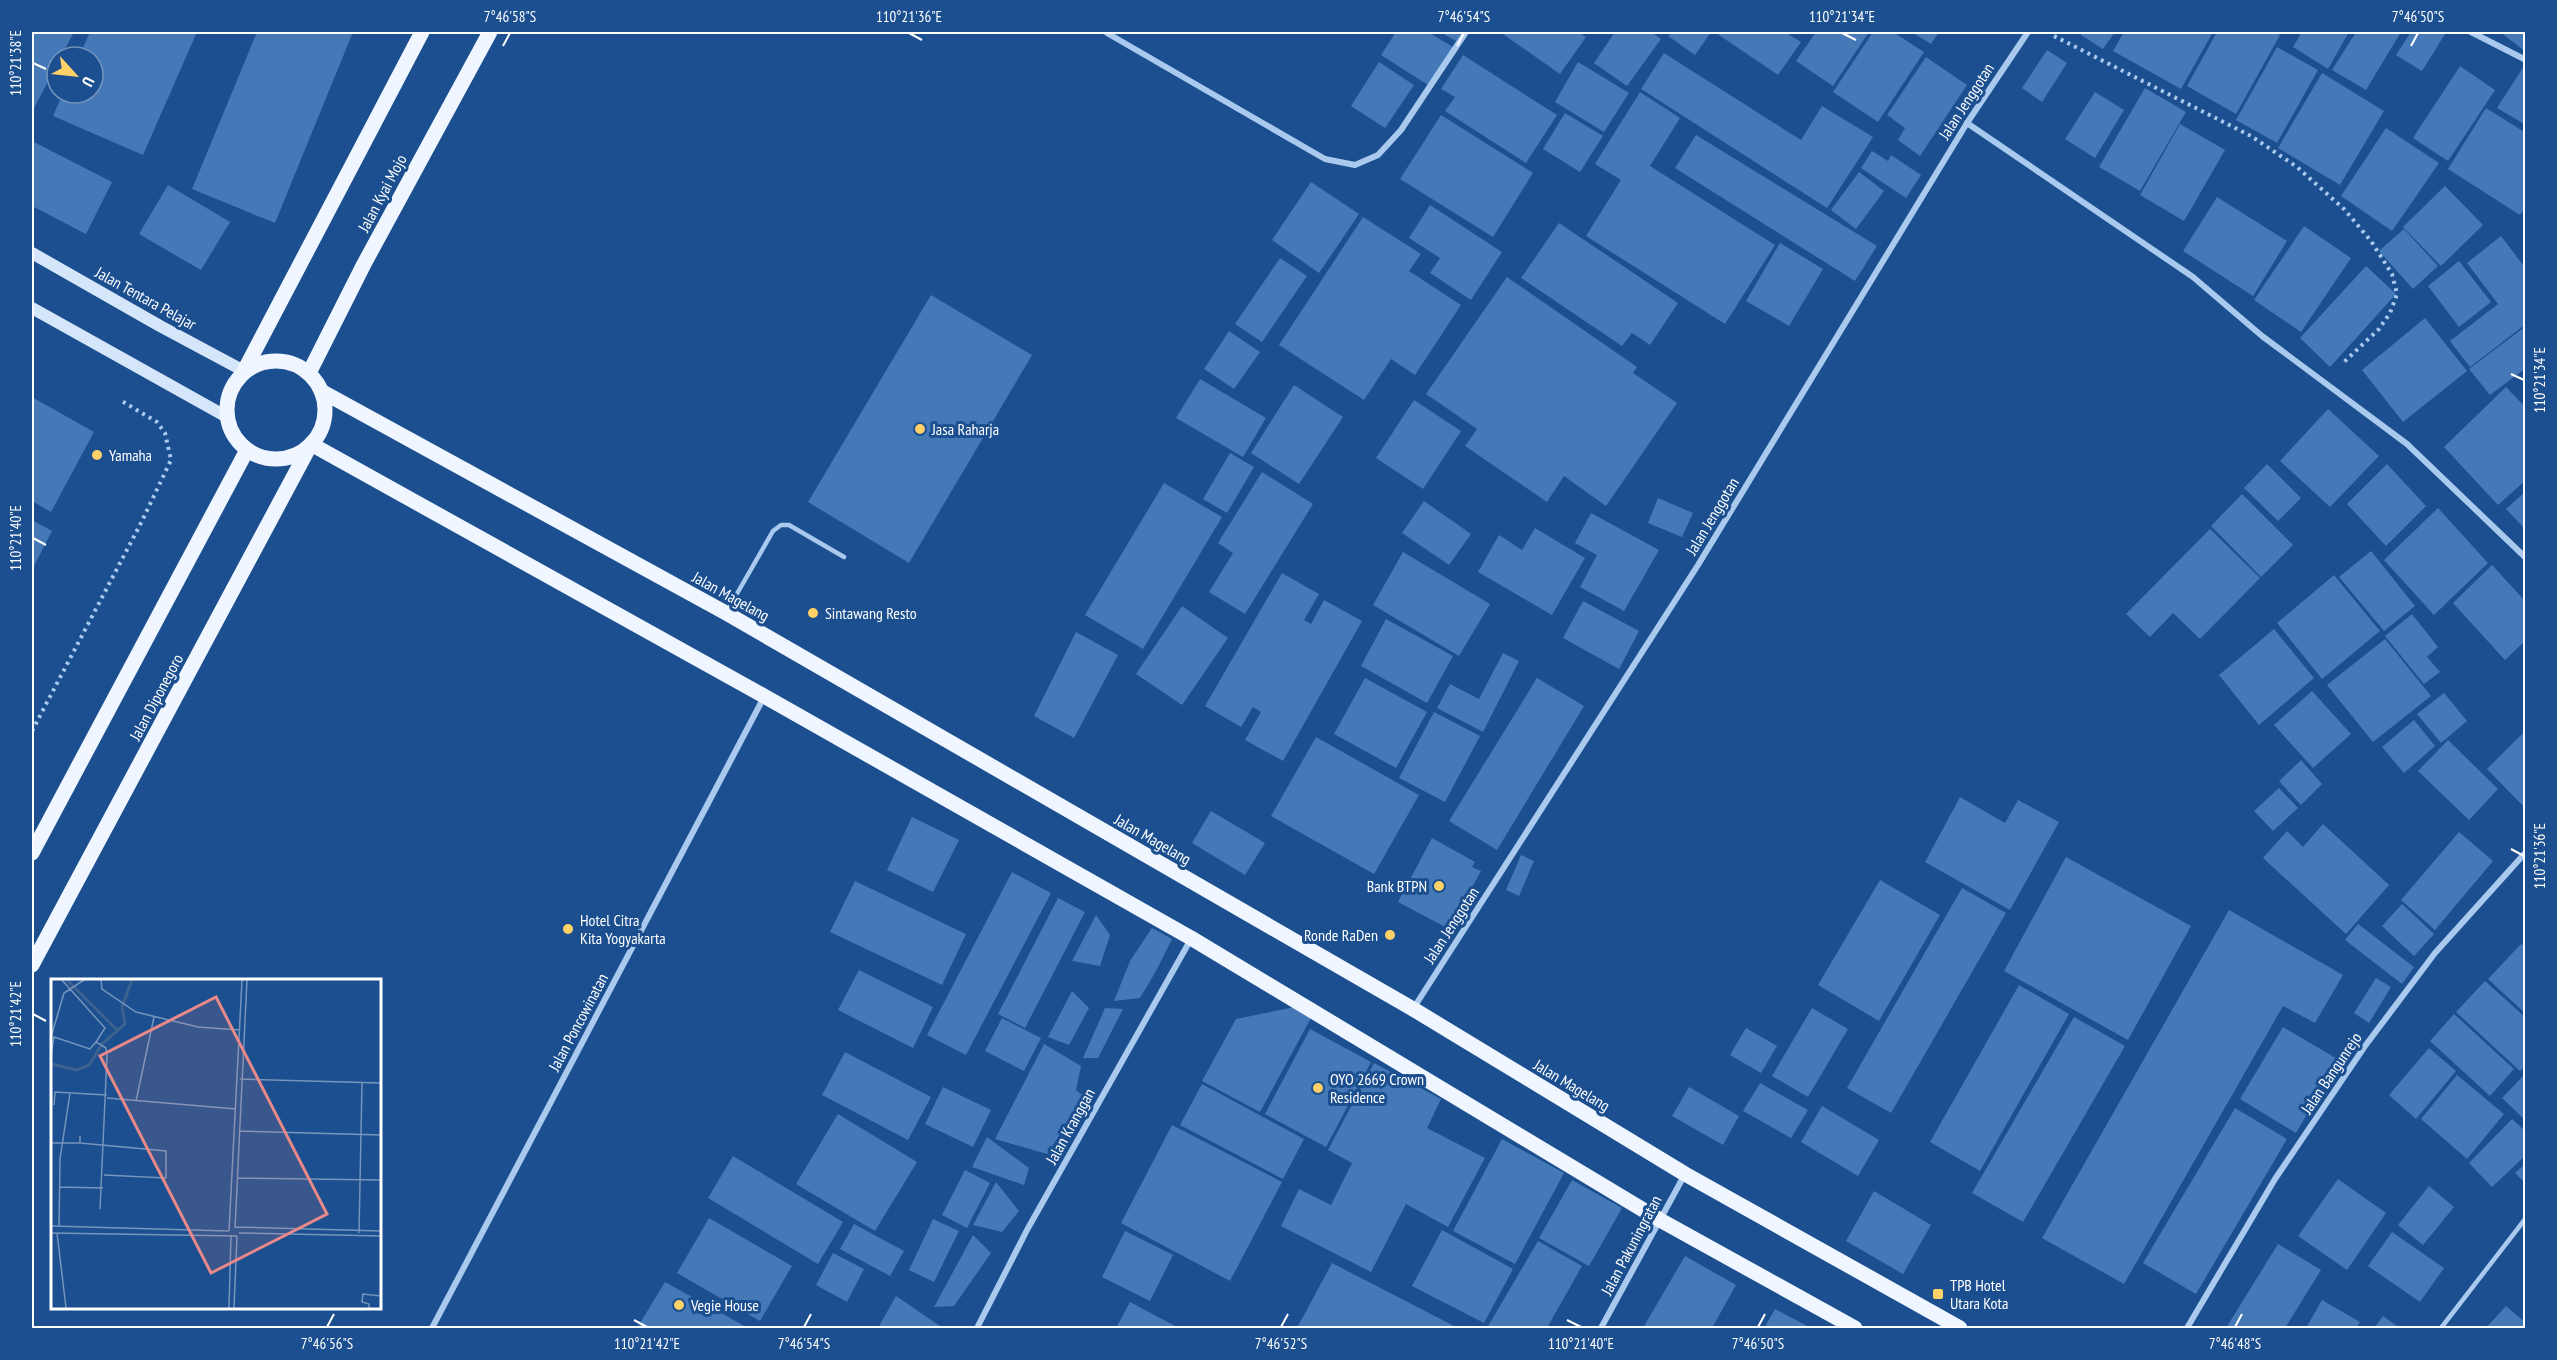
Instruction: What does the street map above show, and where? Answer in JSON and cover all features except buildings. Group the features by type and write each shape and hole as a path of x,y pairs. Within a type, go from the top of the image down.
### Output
{"main road":[{"path":"244,371 269,362 286,362 309,373 321,391 325,410 323,425 311,444 291,457 276,459 261,457 247,450 236,439 227,417 226,408 231,392 422,32"},
{"name":"Jalan Kyai Mojo","path":"309,373 364,264 490,32"},
{"name":"Jalan Tentara Pelajar","path":"32,253 244,371"},
{"path":"32,308 227,417"},
{"name":"Jalan Magelang","path":"321,391 726,613 1413,1009 1685,1174 1960,1329"},
{"path":"311,444 764,696 1191,938 1660,1220 1855,1329"},
{"name":"Jalan Diponegoro","path":"32,965 311,444"},
{"path":"32,853 247,450"}],"street":[{"path":"1106,32 1325,159 1355,165 1378,155 1401,130 1466,32"},
{"name":"Jalan Jenggotan","path":"1413,1009 1698,565 1966,123 2028,32"},
{"path":"2471,32 2526,60"},
{"path":"1966,123 2193,278 2262,336 2407,444 2526,558"},
{"name":"Jalan Poncowinatan","path":"432,1329 764,696"},
{"name":"Jalan Bangunrejo","path":"2187,1329 2275,1179 2365,1046 2435,953 2526,852"},
{"name":"Jalan Kranggan","path":"977,1329 1027,1230 1191,938"},
{"name":"Jalan Pakuningratan","path":"1602,1329 1685,1174"}],"lane":[{"path":"726,613 774,531 781,525 789,525 844,557"},
{"path":"2441,1329 2526,1218"}],"path":[{"path":"2045,32 2251,136 2297,167 2344,209 2371,241 2392,274 2397,294 2390,313 2379,328 2324,381"},
{"path":"32,731 141,523 171,460 165,433 157,422 120,400"}],"place":[{"name":"Jasa Raharja","path":"920,429"},
{"name":"Yamaha","path":"97,455"},
{"name":"Sintawang Resto","path":"813,613"},
{"name":"Bank BTPN","path":"1439,886"},
{"name":"Hotel Citra Kita Yogyakarta","path":"568,929"},
{"name":"Ronde RaDen","path":"1390,935"},
{"name":"OYO 2669 Crown Residence","path":"1318,1088"},
{"name":"TPB Hotel Utara Kota","path":"1938,1294"},
{"name":"Vegie House","path":"679,1305"}]}
